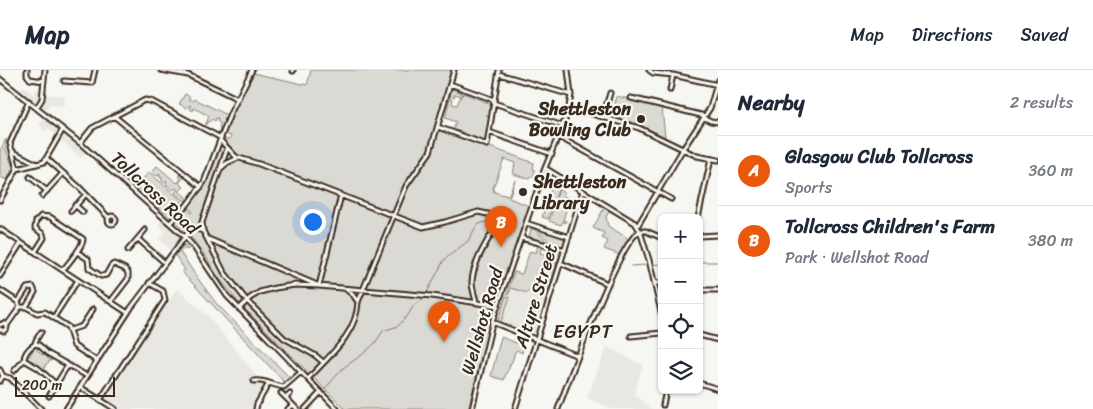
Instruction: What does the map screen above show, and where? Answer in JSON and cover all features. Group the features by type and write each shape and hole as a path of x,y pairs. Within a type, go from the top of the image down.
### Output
{"street":[{"path":"27,70 27,75 30,79 44,81"},
{"path":"37,107 42,99 45,70"},
{"path":"64,80 92,83 96,70"},
{"path":"161,70 188,75 238,98"},
{"path":"170,223 201,187 238,98 252,70"},
{"path":"308,379 349,331 356,317 358,302 408,182 429,155 454,70"},
{"name":"Wellshot Road","path":"472,409 492,322 545,168 559,137 569,107 571,95 568,70"},
{"path":"649,70 653,73 673,75 717,85"},
{"path":"438,127 488,145 499,72 571,95"},
{"path":"670,90 673,75"},
{"name":"Tollcross Road","path":"0,79 30,101 80,143 185,237 218,284 239,309 337,409"},
{"path":"638,226 683,149 705,117 713,101 718,80"},
{"path":"450,84 494,102 563,126"},
{"path":"604,117 610,93"},
{"path":"631,98 705,117 710,122 718,122"},
{"path":"80,143 92,128 148,100 221,139 227,148 239,158 424,227 481,212 497,216 499,219 498,223 481,254 474,274 473,288 476,302"},
{"path":"0,200 17,169 10,140 30,101"},
{"path":"569,107 639,128 698,156 718,160"},
{"path":"114,116 201,187"},
{"path":"17,169 44,162 63,129"},
{"path":"489,132 552,154"},
{"path":"559,137 671,199"},
{"path":"227,148 202,222 207,238 224,272 247,300 284,338 323,362"},
{"path":"11,150 38,165"},
{"path":"218,171 227,163 239,158"},
{"path":"47,159 86,194 108,217"},
{"path":"699,214 711,159"},
{"path":"545,168 638,226 649,260 659,304"},
{"path":"42,196 63,173"},
{"path":"30,177 47,191"},
{"name":"Altyre Street","path":"515,409 583,191"},
{"path":"71,211 86,194"},
{"path":"319,286 341,196"},
{"path":"76,206 83,212"},
{"path":"35,252 44,238 35,228 35,223 39,217 50,217 82,238 83,243 63,270"},
{"path":"526,223 569,237"},
{"path":"66,409 149,282 192,228 204,231"},
{"path":"0,229 128,312"},
{"path":"128,250 145,230"},
{"path":"558,409 608,284 634,235 646,230 658,236"},
{"path":"703,236 718,234"},
{"path":"207,238 319,286"},
{"path":"522,238 565,250"},
{"path":"138,239 165,263"},
{"path":"0,276 21,243"},
{"path":"77,252 88,259 88,268 101,276 106,275 112,265 122,268 128,273 128,279 111,301"},
{"path":"561,263 608,284"},
{"path":"54,317 78,280"},
{"path":"100,400 165,300 162,291 149,282"},
{"path":"654,282 658,283"},
{"path":"239,309 247,300 257,294 275,288 294,285 421,295 498,306"},
{"path":"18,302 27,288 33,287 35,289 34,294 26,307"},
{"path":"345,288 358,302"},
{"path":"0,290 18,302 20,308"},
{"path":"703,290 718,290"},
{"path":"0,329 6,330 7,325 20,308 26,307 35,312 45,312 67,326 70,330 74,346 97,361"},
{"path":"70,330 82,326 93,309"},
{"path":"492,322 578,356"},
{"path":"0,325 4,323 7,325"},
{"path":"14,371 24,360 24,356 35,344 41,332"},
{"path":"631,336 658,333"},
{"path":"703,336 718,340"},
{"path":"35,344 87,376"},
{"path":"24,360 38,368 56,384"},
{"path":"49,396 68,366"},
{"path":"0,370 3,376 10,378 40,408"},
{"path":"254,381 264,380 276,386 284,387 301,372"},
{"path":"0,381 3,376"},
{"path":"256,409 268,383"},
{"path":"703,384 718,389"},
{"path":"80,387 112,408"},
{"path":"305,409 321,392"},
{"path":"281,393 297,409"},
{"path":"286,398 290,394"},
{"path":"663,405 665,394"},
{"path":"288,409 293,405"}],"shaded area":[{"path":"311,70 451,70 435,127 534,163 533,177 530,176 529,179 513,174 515,163 504,159 493,188 494,192 508,196 515,180 509,198 529,206 496,303 494,304 468,409 345,409 244,308 245,305 243,303 239,303 217,275 191,235 175,221 187,209 192,213 188,207 207,182 224,138 230,139 231,136 225,134 231,117 253,73 307,85"},
{"path":"24,87 34,95 35,90 42,91 42,94 65,96 64,106 50,105 44,113 18,93"},
{"path":"452,89 462,93 462,96 463,93 491,104 490,115 486,115 489,116 486,142 453,130 456,122 445,118 450,98 453,99 452,104 457,105 461,96 455,94 454,97 450,96"},
{"path":"185,94 193,101 195,99 227,115 219,134 220,123 217,121 218,118 215,121 212,119 207,122 205,127 209,116 194,108 193,111 189,105 187,108 179,104"},
{"name":"Shettleston Bowling Club","path":"617,96 662,108 665,137 640,125 612,116"},
{"path":"47,115 88,151 81,158 48,128 46,131 39,125"},
{"path":"6,139 6,150 13,167 7,180 0,177 0,151"},
{"path":"157,166 177,183 181,179 179,177 181,174 184,177 179,183 184,187 179,191 187,200 185,201 175,193 177,189 173,190 166,184 167,181 164,183 161,180 163,178 159,177 160,174 157,176 152,172"},
{"path":"149,172 182,201 180,203 182,205 170,218 136,186"},
{"path":"561,181 548,219 542,217 552,186 557,188"},
{"path":"559,189 564,193 563,196 570,198 563,220 566,221 561,225 549,221"},
{"path":"604,208 609,211 606,217 608,226 629,239 620,255 604,249 608,241 602,238 604,233 593,228"},
{"path":"164,218 185,237 173,252 159,239 166,231 158,225"},
{"path":"535,228 565,238 562,248 553,245"},
{"path":"531,229 534,229 549,244 530,238"},
{"path":"184,245 188,245 190,248 186,250 185,248 180,252 201,283 216,303 289,377 284,382 182,272 185,270 175,255"},
{"path":"538,245 557,251 560,255 558,261 555,261 557,263 548,291 532,286 527,293 511,288 509,294 507,294 514,272 522,274 530,251 536,253","holes":["541,248 555,252 556,260 551,259 551,256 540,253","550,261 555,263 549,282 545,280"]},
{"path":"514,272 550,285 534,335 498,320"},
{"path":"177,289 206,314 253,371 257,377 254,379 255,383 264,382 265,385 257,398 255,409 119,409 103,399"},
{"path":"506,296 510,297 501,322 498,320"},
{"path":"501,337 524,346 522,353 517,350 515,352 504,380 491,376"},
{"path":"38,347 37,350 42,355 45,353 47,358 51,360 53,357 52,360 46,364 43,372 26,360 33,350 31,349"},
{"path":"607,347 643,365 634,394 652,409 612,409 587,398"}],"waterway":[{"path":"325,389 343,368 375,343 383,331 398,326 414,305 423,300 444,260 468,241 477,225 485,222 496,224"},
{"path":"703,262 718,262"},
{"path":"631,266 658,264"}],"place":[{"name":"Shettleston Bowling Club","path":"641,119"},
{"name":"Shettleston Library","path":"523,192"},
{"name":"Tollcross Children's Farm","path":"501,247"},
{"name":"Glasgow Club Tollcross","path":"444,342"}],"district":[{"name":"EGYPT","path":"583,331"}]}
